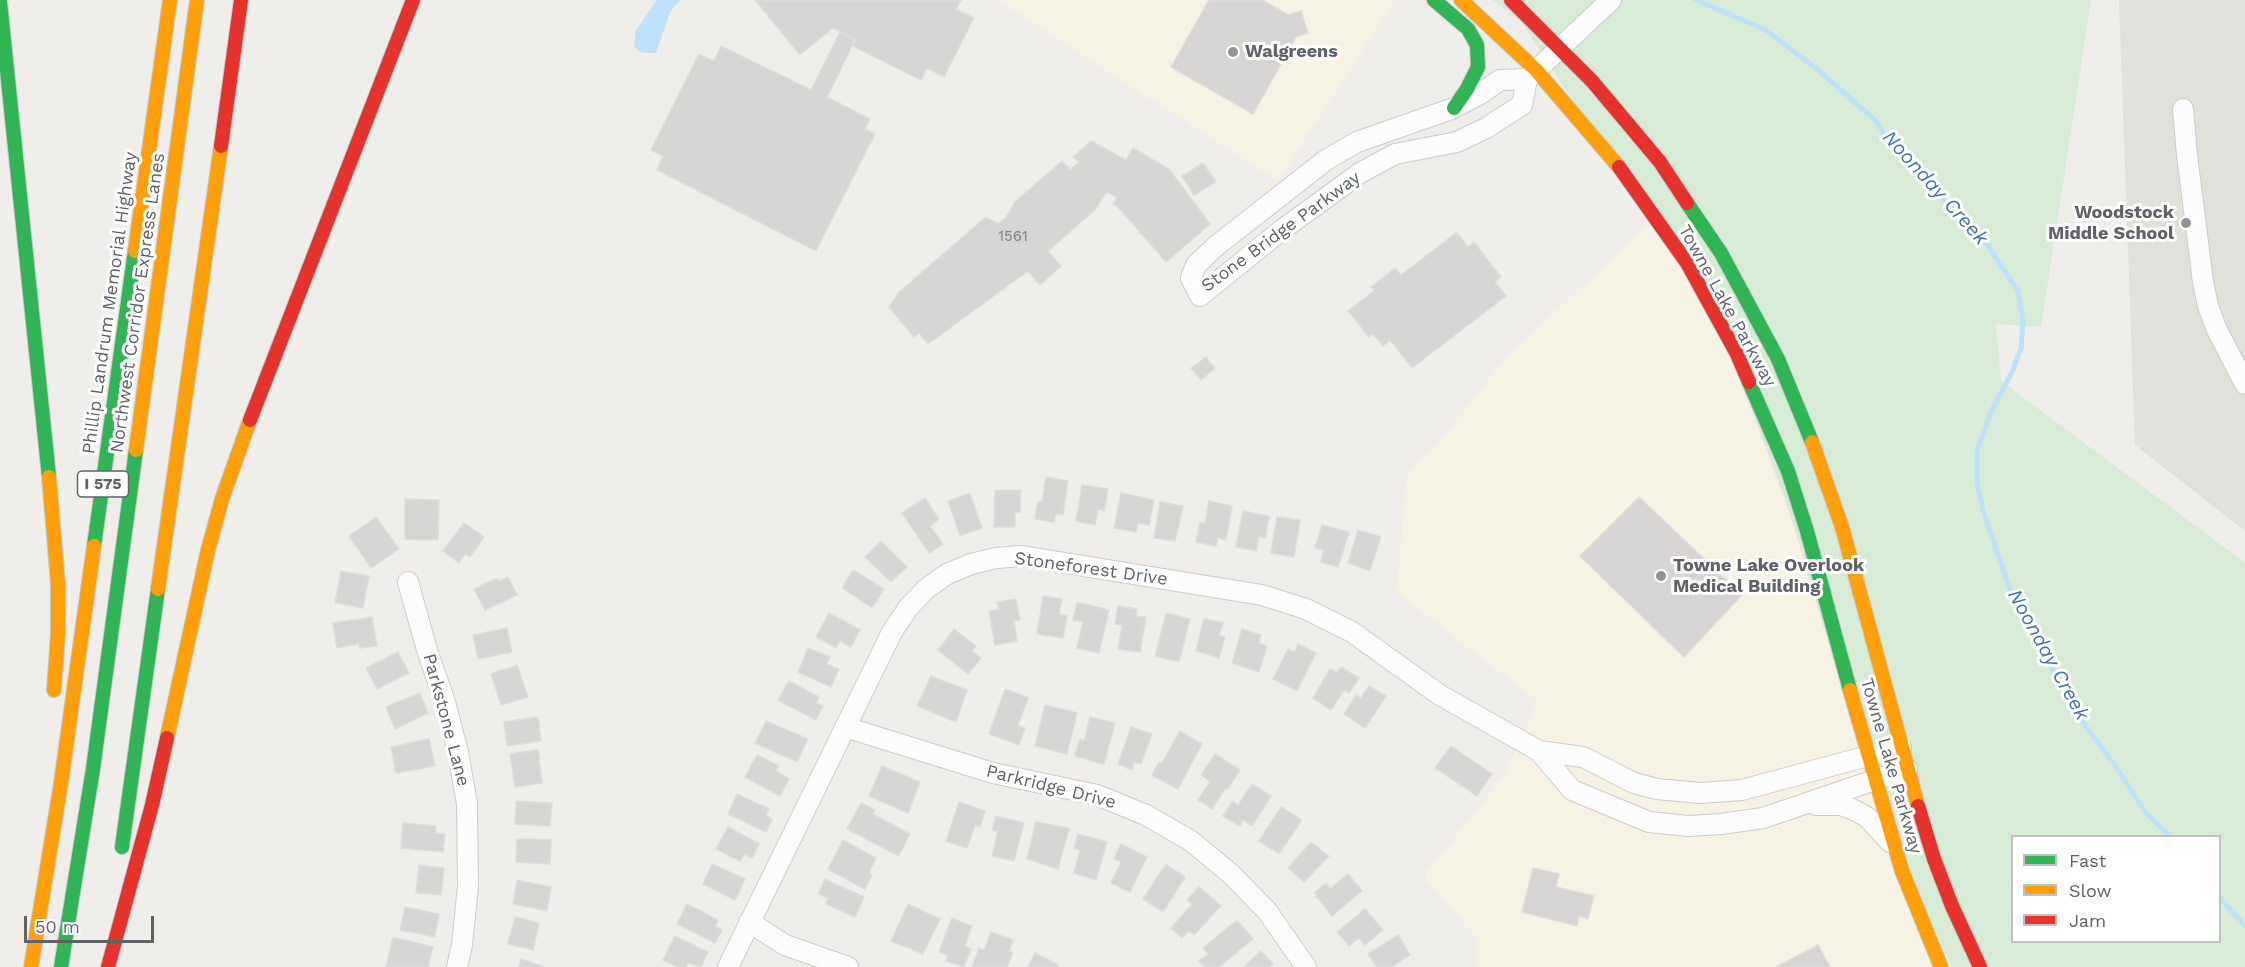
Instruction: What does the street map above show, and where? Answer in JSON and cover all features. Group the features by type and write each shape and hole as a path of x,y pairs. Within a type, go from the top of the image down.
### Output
{"main road":[{"name":"Phillip Landrum Memorial Highway","path":"32,967 61,783 170,0"},
{"name":"Northwest Corridor Express Lanes","path":"61,967 93,769 197,0"},
{"path":"106,967 241,0"},
{"path":"106,967 152,804 208,550 222,499 259,394 413,0"},
{"path":"1434,0 1468,29 1477,45 1478,67 1454,108"},
{"name":"Towne Lake Parkway","path":"1461,0 1623,172 1688,263 1737,354 1788,471 1807,531 1895,848 1922,925 1941,967"},
{"name":"Towne Lake Parkway","path":"1511,0 1561,48 1632,129 1686,200 1746,297 1778,359 1812,441 1842,527 1934,860 1980,967"},
{"path":"0,2 55,535 58,633 53,699"}],"street":[{"path":"1532,75 1611,0"},
{"name":"Stone Bridge Parkway","path":"1532,75 1522,105 1486,128 1458,142 1395,154 1360,173 1283,229 1200,296 1191,278 1196,265 1216,246 1326,160 1357,142 1454,108 1500,80 1532,75"},
{"path":"2183,109 2203,282 2208,306 2217,330 2245,384"},
{"name":"Stoneforest Drive","path":"728,967 892,632 908,608 926,589 947,574 971,564 996,558 1022,556 1262,595 1305,609 1352,632 1440,695 1539,751 1572,790 1649,822 1688,826 1763,818 1907,769"},
{"name":"Parkstone Lane","path":"408,582 445,702 458,752 467,804 468,886 462,945 457,967"},
{"name":"Parkridge Drive","path":"845,727 993,772 1098,795 1146,815 1191,841 1231,874 1267,911 1306,967"},
{"name":"Stoneforest Drive","path":"1539,751 1583,757 1634,783 1657,789 1700,793 1742,790 1901,747"},
{"path":"1799,807 1820,804 1841,805 1852,809 1876,826 1895,848"},
{"path":"749,922 785,945 848,967"}],"shaded area":[{"path":"997,0 1395,0 1278,181"},
{"name":"Woodstock Middle School","path":"2119,0 2245,0 2245,531 2135,445"},
{"path":"1652,221 1713,304 1952,967 1477,967 1478,940 1424,876 1502,779 1538,701 1397,593 1407,476 1440,441 1507,357"}],"green space":[{"path":"1493,0 2091,0 2041,327 1996,324 2001,381 2245,563 2245,967 1952,967 1872,791 1788,507 1713,304 1652,221 1521,22"}],"water":[{"path":"657,0 680,0 670,12 656,53 642,53 634,47 636,30"}],"building":[{"path":"755,0 961,0 956,9 974,18 944,77 927,68 921,80 853,46 856,40 833,28 800,55"},
{"name":"Walgreens","path":"1209,0 1262,0 1289,15 1301,11 1308,33 1296,37 1253,114 1171,67"},
{"path":"840,32 855,40 827,97 870,119 865,129 875,134 816,251 657,170 663,156 651,150 699,54 714,61 721,46 811,90"},
{"path":"1091,141 1126,160 1133,148 1170,170 1210,224 1166,262 1113,204 1117,198 1107,191 1095,210 1048,251 1061,266 1040,285 1028,271 928,344 919,333 914,337 889,307 899,292 986,217 998,224 1006,217 1016,201 1062,161 1070,170 1079,162 1073,157"},
{"path":"1203,163 1216,182 1194,195 1182,176"},
{"path":"1457,232 1468,247 1474,242 1501,277 1495,282 1506,296 1412,368 1390,340 1383,346 1373,334 1369,337 1348,311 1374,291 1371,287 1395,268 1401,275"},
{"path":"1206,357 1215,368 1201,380 1191,368"},
{"path":"1046,477 1068,481 1063,515 1056,514 1054,522 1035,519 1038,501 1042,502"},
{"path":"1082,485 1108,489 1104,511 1098,510 1095,525 1076,521"},
{"path":"995,490 1021,490 1020,512 1015,512 1015,527 994,527"},
{"path":"970,493 982,528 960,536 948,501"},
{"path":"1121,493 1154,500 1149,525 1138,523 1136,532 1114,528"},
{"name":"Towne Lake Overlook Medical Building","path":"1639,497 1742,595 1684,657 1580,556"},
{"path":"925,498 939,519 930,526 943,544 929,553 902,513"},
{"path":"405,499 439,500 438,540 405,539"},
{"path":"1209,501 1232,506 1226,540 1218,538 1216,546 1196,542 1200,522 1205,523"},
{"path":"1160,502 1183,506 1175,541 1154,538"},
{"path":"1243,511 1269,516 1265,538 1259,537 1256,551 1236,547"},
{"path":"376,517 399,549 371,568 349,536"},
{"path":"1277,517 1300,520 1294,557 1271,553"},
{"path":"464,523 484,537 470,557 465,554 459,563 443,551"},
{"path":"1322,525 1349,532 1338,567 1321,562 1324,550 1315,548"},
{"path":"1358,530 1381,537 1370,571 1348,563"},
{"path":"881,541 907,567 891,582 865,557"},
{"path":"853,570 884,589 872,608 842,588"},
{"path":"341,571 369,576 363,608 335,603"},
{"path":"508,577 517,595 485,610 474,589 497,578 499,581"},
{"path":"1043,596 1062,599 1059,614 1067,616 1063,638 1037,634"},
{"path":"1016,599 1020,620 1014,621 1017,641 995,645 989,611 999,609 997,602"},
{"path":"1077,602 1109,610 1099,653 1077,648 1083,622 1073,620"},
{"path":"1118,606 1137,609 1136,616 1146,617 1140,652 1118,649 1122,625 1115,624"},
{"path":"829,613 860,630 851,647 840,641 836,648 816,637"},
{"path":"1166,613 1190,619 1179,662 1155,656"},
{"path":"372,617 377,646 360,648 359,644 337,648 333,623"},
{"path":"1204,618 1223,623 1219,635 1225,637 1219,658 1196,651"},
{"path":"507,628 512,652 478,659 473,635"},
{"path":"954,629 976,646 972,651 981,658 968,674 938,650"},
{"path":"1242,629 1261,635 1259,643 1267,646 1259,672 1232,663"},
{"path":"1298,644 1316,653 1297,691 1273,679 1288,649 1295,652"},
{"path":"808,648 830,657 827,664 839,669 831,687 798,672"},
{"path":"398,652 409,673 377,689 366,668"},
{"path":"517,665 528,697 501,705 491,674"},
{"path":"1341,667 1359,678 1349,693 1344,690 1331,710 1313,698 1330,669 1337,673"},
{"path":"931,676 967,690 956,722 917,706"},
{"path":"789,681 819,697 816,703 823,706 816,720 778,700"},
{"path":"1369,686 1386,696 1365,728 1344,714 1356,695 1361,698"},
{"path":"1005,689 1028,698 1018,725 1025,728 1019,745 989,734"},
{"path":"420,693 428,713 395,729 386,707"},
{"path":"1045,705 1077,713 1067,754 1035,746"},
{"path":"538,717 541,741 507,746 504,722"},
{"path":"1090,717 1115,723 1104,764 1075,756 1080,739 1084,741"},
{"path":"766,721 808,739 797,762 755,743"},
{"path":"1131,727 1152,734 1141,764 1134,762 1132,770 1118,764"},
{"path":"1180,731 1202,744 1178,789 1152,775 1159,762 1162,763"},
{"path":"429,739 435,766 396,773 391,747"},
{"path":"1451,746 1492,774 1477,796 1435,768"},
{"path":"538,750 542,783 515,787 510,754"},
{"path":"1215,754 1240,770 1212,809 1198,800 1210,781 1201,775"},
{"path":"757,755 779,766 776,771 789,779 780,796 745,777"},
{"path":"882,766 920,782 908,813 869,796"},
{"path":"1252,784 1271,796 1252,826 1243,820 1240,826 1223,816 1233,801 1238,805"},
{"path":"737,794 769,809 766,815 772,819 766,832 728,814"},
{"path":"516,801 552,803 550,826 515,824"},
{"path":"959,802 985,811 980,827 975,825 967,848 946,841"},
{"path":"861,803 875,810 873,814 910,834 899,856 847,829"},
{"path":"1281,807 1302,820 1279,854 1259,841"},
{"path":"996,816 1024,823 1014,861 992,856 998,832 992,830"},
{"path":"1036,822 1069,828 1058,869 1027,859"},
{"path":"403,823 436,826 435,833 445,834 443,852 401,848"},
{"path":"728,827 759,844 752,858 744,854 740,861 716,849"},
{"path":"1078,834 1107,842 1096,880 1074,873 1080,850 1074,848"},
{"path":"517,839 551,840 550,864 516,862"},
{"path":"843,840 876,858 869,873 872,875 865,889 828,869"},
{"path":"1311,842 1329,856 1304,882 1288,868"},
{"path":"1121,844 1147,857 1130,892 1111,883 1121,862 1114,859"},
{"path":"712,864 745,879 735,900 703,884"},
{"path":"1166,864 1185,877 1163,912 1143,899"},
{"path":"419,865 444,868 441,895 416,893"},
{"path":"1533,868 1559,874 1556,887 1594,896 1588,919 1579,916 1577,926 1522,912"},
{"path":"1348,874 1362,891 1332,916 1314,893 1326,883 1330,889"},
{"path":"825,879 864,897 855,917 826,904 828,898 818,894"},
{"path":"517,880 551,887 547,911 513,904"},
{"path":"1199,887 1221,906 1194,935 1189,931 1182,938 1171,928 1192,904 1187,900"},
{"path":"687,904 718,920 715,926 722,930 715,943 677,924"},
{"path":"908,904 940,919 923,954 891,941"},
{"path":"405,907 439,914 435,937 400,930"},
{"path":"1365,909 1383,930 1365,945 1359,938 1349,946 1337,932"},
{"path":"515,917 539,923 533,950 508,944"},
{"path":"952,918 972,926 965,946 971,949 964,967 946,961 948,955 939,952"},
{"path":"1237,920 1253,939 1219,967 1205,967 1199,961 1208,954 1203,948"},
{"path":"991,932 1013,940 1009,951 1013,953 1007,967 972,967 979,948 984,950"},
{"path":"1398,935 1410,955 1391,967 1377,967 1368,954"},
{"path":"675,936 708,952 701,967 688,963 686,967 678,967 663,960"},
{"path":"393,937 433,947 428,967 386,967"},
{"path":"1818,945 1830,967 1776,967"},
{"path":"1261,951 1273,964 1270,967 1244,967"},
{"path":"1035,953 1059,965 1058,967 1028,967"},
{"path":"521,959 544,967 519,967"}],"waterway":[{"name":"Noonday Creek","path":"1696,0 1766,30 1818,70 1875,120 1893,147 1916,164 1945,202 1982,237 2018,291 2023,322 2021,349 1991,412 1977,450 1977,484 1985,517 2014,602 2085,725 2146,813 2169,835"},
{"name":"Noonday Creek","path":"2221,899 2245,926"}],"traffic: fast":[{"path":"1434,0 1468,29 1477,45 1478,67 1454,108"},
{"path":"0,2 49,477"},
{"path":"1687,203 1721,253 1778,359 1812,442"},
{"path":"94,546 135,251"},
{"path":"1749,382 1788,471 1807,531 1850,690"},
{"path":"61,967 93,769 136,450"},
{"path":"122,847 158,589"}],"traffic: slow":[{"path":"135,251 170,0"},
{"path":"136,450 197,0"},
{"path":"1461,0 1536,70 1619,167"},
{"path":"158,589 221,146"},
{"path":"167,738 208,550 222,499 250,420"},
{"path":"1812,442 1842,527 1918,806"},
{"path":"49,477 58,584 58,633 54,690"},
{"path":"31,967 61,783 94,546"},
{"path":"1850,690 1902,871 1941,967"}],"traffic: jam":[{"path":"221,146 241,0"},
{"path":"250,420 413,0"},
{"path":"1511,0 1592,81 1660,162 1687,203"},
{"path":"1619,167 1687,263 1737,354 1749,382"},
{"path":"108,967 152,805 167,738"},
{"path":"1918,806 1934,859 1952,906 1980,967"}],"place":[{"name":"Walgreens","path":"1233,52"},
{"name":"Woodstock Middle School","path":"2186,223"},
{"name":"Towne Lake Overlook Medical Building","path":"1661,576"}]}
